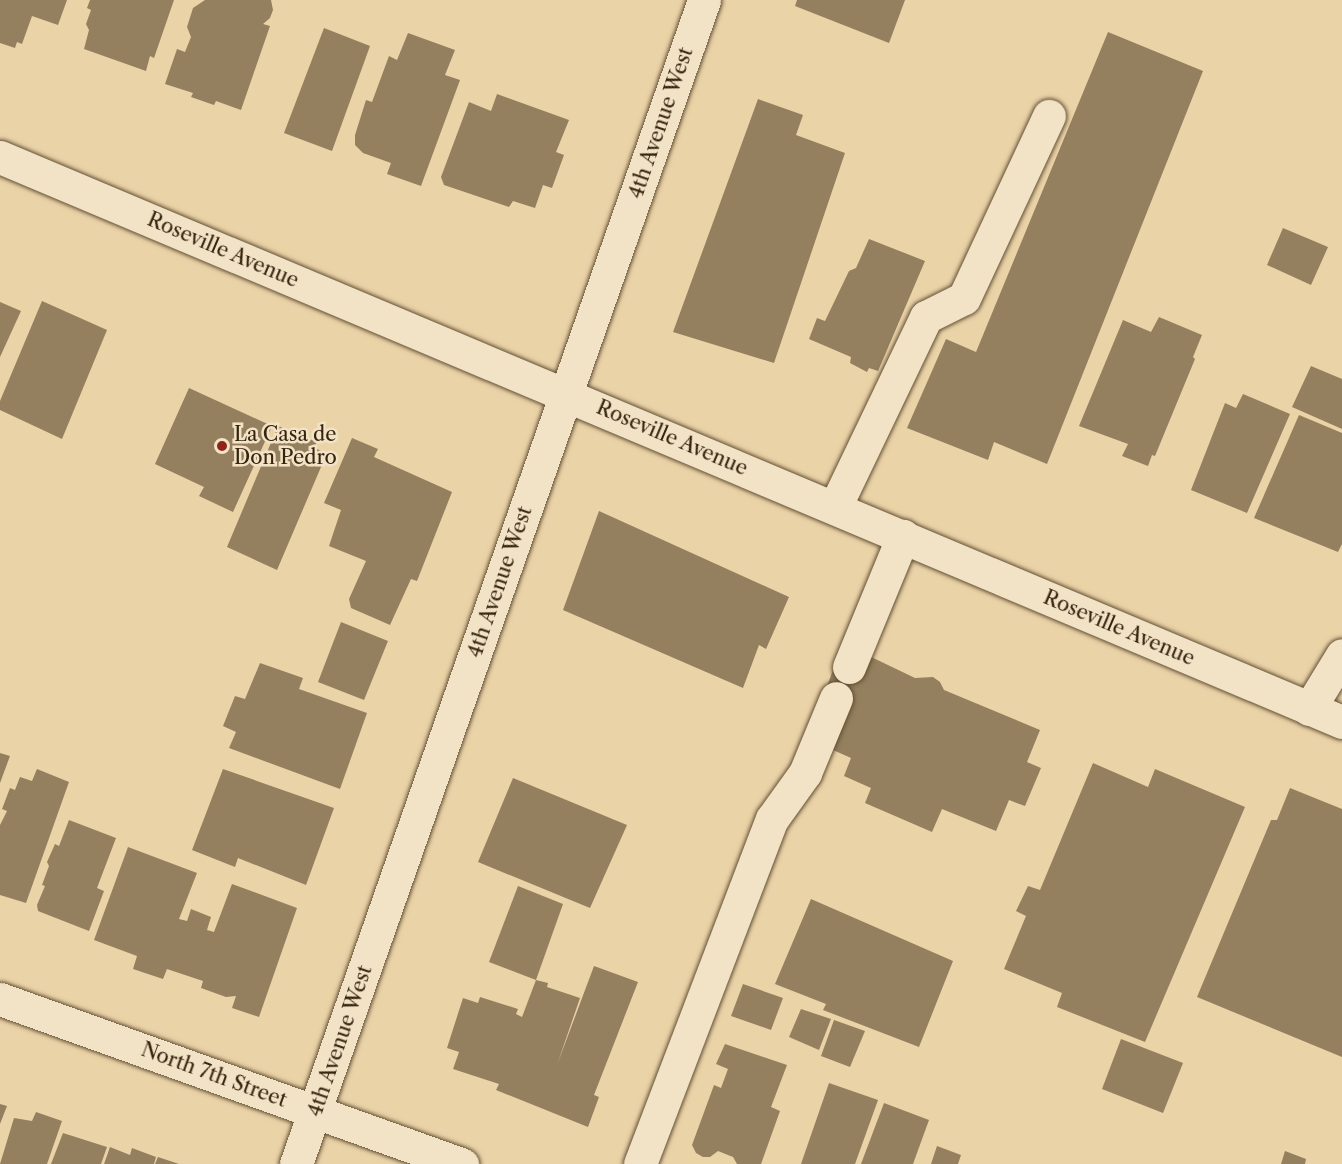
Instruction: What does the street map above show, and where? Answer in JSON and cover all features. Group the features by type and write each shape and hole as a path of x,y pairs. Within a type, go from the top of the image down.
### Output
{"street":[{"name":"4th Avenue West","path":"296,1164 704,0"},
{"path":"835,507 926,317 964,298 1049,117"},
{"name":"Roseville Avenue","path":"0,157 1342,722"},
{"path":"849,667 903,536"},
{"path":"1309,709 1342,655"},
{"path":"640,1164 772,819 805,773 830,712"},
{"name":"North 7th Street","path":"0,999 462,1164"}],"building":[{"path":"0,0 67,0 58,25 32,16 22,44 17,42 15,48 0,43"},
{"path":"90,0 174,0 154,58 150,56 146,71 84,49 89,30 86,24 91,10 87,8"},
{"path":"205,0 271,0 273,10 270,18 263,24 270,26 241,110 216,101 214,105 191,97 193,93 165,84 177,49 185,52 191,37 187,27 193,8"},
{"path":"797,0 905,0 889,43 795,6"},
{"path":"324,28 370,46 332,151 284,133"},
{"path":"1108,32 1203,71 1047,464 994,442 988,460 907,428 946,339 976,352"},
{"path":"408,33 455,50 445,75 460,80 421,186 387,174 391,163 363,153 355,145 355,135 366,100 372,102 389,56 397,60"},
{"path":"497,94 569,120 556,152 564,155 552,188 543,185 535,208 513,201 509,207 444,185 441,177 469,102 491,111"},
{"path":"758,99 803,115 796,135 845,153 774,363 673,332"},
{"path":"1283,228 1328,247 1311,285 1267,265"},
{"path":"869,239 925,261 878,371 869,368 867,372 850,363 851,357 809,339 817,318 825,321 849,271 856,268"},
{"path":"42,301 107,330 62,439 0,410 0,401"},
{"path":"0,302 21,311 0,357"},
{"path":"1159,317 1202,335 1193,357 1195,359 1155,456 1152,455 1148,466 1122,456 1128,444 1079,426 1123,320 1151,332"},
{"path":"1311,366 1342,379 1342,429 1292,407"},
{"path":"189,388 272,426 233,512 199,496 204,487 155,464"},
{"path":"1243,394 1290,414 1247,513 1191,490 1225,403 1236,408"},
{"path":"1299,415 1342,433 1342,544 1338,552 1254,518"},
{"path":"278,426 317,442 314,448 327,453 277,570 227,547"},
{"path":"352,438 378,449 374,457 452,492 417,581 411,579 390,625 351,608 349,599 366,561 329,546 341,510 324,503"},
{"path":"599,511 789,597 766,649 759,645 743,688 563,610"},
{"path":"341,622 388,641 364,700 318,682"},
{"path":"865,654 915,678 933,677 940,682 944,690 1040,730 1027,762 1041,768 1025,806 1009,800 996,831 942,809 932,832 865,803 871,788 844,776 851,758 833,750 846,715 824,694 836,662"},
{"path":"260,663 303,678 299,689 367,713 340,789 229,748 236,732 223,726 235,696 245,699"},
{"path":"0,753 10,756 0,783"},
{"path":"1093,763 1148,787 1155,769 1245,807 1145,1042 1057,1007 1062,993 1004,969 1026,916 1016,911 1028,886 1040,890"},
{"path":"37,769 69,782 26,903 0,895 0,825 7,811 2,809 10,788 15,790 20,777 32,781"},
{"path":"223,769 334,808 306,885 238,858 235,867 192,850"},
{"path":"513,778 627,825 590,908 478,862"},
{"path":"1290,788 1342,809 1342,1057 1197,997 1271,820 1277,820"},
{"path":"69,820 116,838 97,888 104,891 89,931 38,911 37,905 45,886 42,885 49,866 47,862 55,844 59,846"},
{"path":"128,847 197,873 179,919 187,921 191,909 211,917 207,930 214,932 232,884 297,908 259,1017 232,1008 236,996 226,997 201,988 203,981 167,969 163,979 133,969 137,956 94,940"},
{"path":"518,886 563,904 536,980 489,962"},
{"path":"811,899 953,961 919,1047 823,1010 826,1004 775,984"},
{"path":"594,966 638,982 594,1095 599,1097 588,1127 496,1090 499,1084 453,1069 459,1052 447,1048 463,998 478,1003 480,997 518,1009 516,1014 522,1017 536,980 548,983 547,987 580,998 557,1065"},
{"path":"743,984 783,998 771,1030 731,1016"},
{"path":"801,1009 831,1019 819,1050 789,1037"},
{"path":"834,1020 865,1031 850,1067 821,1056"},
{"path":"1121,1039 1183,1063 1163,1113 1102,1089"},
{"path":"725,1044 787,1065 771,1107 780,1111 761,1164 737,1164 733,1157 718,1151 710,1157 703,1157 696,1153 692,1145 714,1085 721,1088 728,1069 716,1064"},
{"path":"829,1083 878,1100 855,1164 801,1164"},
{"path":"884,1103 929,1120 913,1164 861,1164"},
{"path":"0,1104 7,1106 0,1124"},
{"path":"36,1112 62,1121 47,1164 0,1164 14,1118 32,1121"},
{"path":"63,1133 107,1147 101,1164 51,1164"},
{"path":"937,1146 961,1155 958,1164 931,1164"},
{"path":"110,1147 130,1155 132,1148 156,1157 154,1164 104,1164"},
{"path":"1285,1151 1306,1159 1305,1164 1281,1164"},
{"path":"158,1157 179,1164 155,1164"}],"place":[{"name":"La Casa de Don Pedro","path":"222,446"}]}
